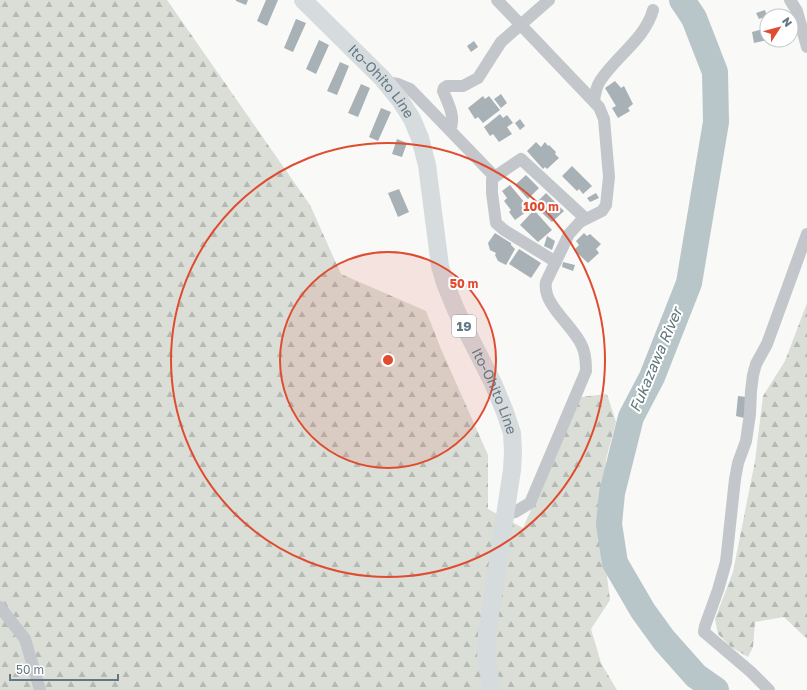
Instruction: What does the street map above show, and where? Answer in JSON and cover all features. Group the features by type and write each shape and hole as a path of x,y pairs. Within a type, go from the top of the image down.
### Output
{"main road":[{"name":"Ito-Ohito Line","path":"303,0 385,82 400,100 408,113 420,138 427,165 440,266 445,283 456,310 493,383 512,433 513,452 487,634 486,657 492,690"}],"street":[{"path":"497,0 599,107 604,119 609,177 606,205 602,211 580,222 569,234 546,282 545,288 550,302 583,347 586,356 586,371 530,503 514,512 505,514"},
{"path":"450,130 452,122 451,114 449,103 443,91 444,88 447,86 463,86 478,78 500,42 549,0"},
{"path":"790,0 797,11 807,47"},
{"path":"594,101 596,89 600,81 632,46 651,18 653,10"},
{"path":"385,82 398,84 410,89 495,177"},
{"path":"556,262 504,230 496,222 492,180 518,159 521,159 586,219"},
{"path":"770,690 704,632 726,562 735,479 738,463 746,442 753,375 756,364 767,344 807,234"},
{"path":"0,607 25,639 40,690"}],"green space":[{"path":"0,0 167,0 310,205 341,274 426,311 441,349 488,455 488,509 523,528 581,397 607,394 616,422 606,459 601,529 610,600 591,629 601,663 617,690 0,690"},
{"path":"807,303 807,639 784,617 755,622 753,647 748,657 731,647 718,634 715,619 733,572 755,461 763,396 785,361"}],"building":[{"path":"236,0 248,0 246,5"},
{"path":"266,0 278,0 267,26 257,21"},
{"path":"759,12 759,19 756,13"},
{"path":"296,19 306,23 293,52 284,48"},
{"path":"759,30 759,42 754,43 752,32"},
{"path":"319,40 329,45 316,74 306,69"},
{"path":"474,41 478,47 471,52 467,46"},
{"path":"340,62 349,66 337,95 327,91"},
{"path":"615,81 621,88 624,86 633,104 628,108 630,111 618,118 612,108 616,106 605,88"},
{"path":"361,84 370,88 358,117 348,113"},
{"path":"501,94 507,103 501,108 494,99"},
{"path":"483,96 485,99 489,96 500,110 483,123 478,117 475,119 468,108"},
{"path":"381,108 391,112 378,141 369,137"},
{"path":"500,114 503,118 507,115 513,123 507,127 512,134 499,142 493,134 490,136 484,127"},
{"path":"520,119 525,126 520,130 515,123"},
{"path":"397,139 407,143 402,157 392,154"},
{"path":"536,142 541,147 545,142 556,152 555,154 559,158 547,169 545,167 543,169 527,151"},
{"path":"572,166 592,186 583,194 579,189 577,191 562,176"},
{"path":"526,175 539,188 528,199 515,185"},
{"path":"510,185 530,209 515,220 509,212 511,210 504,201 507,198 502,191"},
{"path":"399,189 409,212 398,217 388,193"},
{"path":"546,193 564,211 552,222 542,213 544,211 536,203"},
{"path":"596,193 599,198 590,202 587,198"},
{"path":"534,210 552,230 538,242 520,225"},
{"path":"495,233 511,243 515,249 506,265 498,261 495,255 496,253 490,250 488,243"},
{"path":"584,233 587,236 590,234 601,244 596,249 599,253 588,263 574,250 579,245 576,241"},
{"path":"547,236 555,241 552,250 544,246"},
{"path":"519,249 541,263 531,278 509,264"},
{"path":"563,262 575,265 573,271 562,267"},
{"path":"738,396 747,397 744,418 736,416"}],"waterway":[{"name":"Fukazawa River","path":"682,0 694,18 715,72 716,122 689,283 652,377 631,417 612,493 609,524 615,563 643,611 664,640 696,676 716,690"}]}
